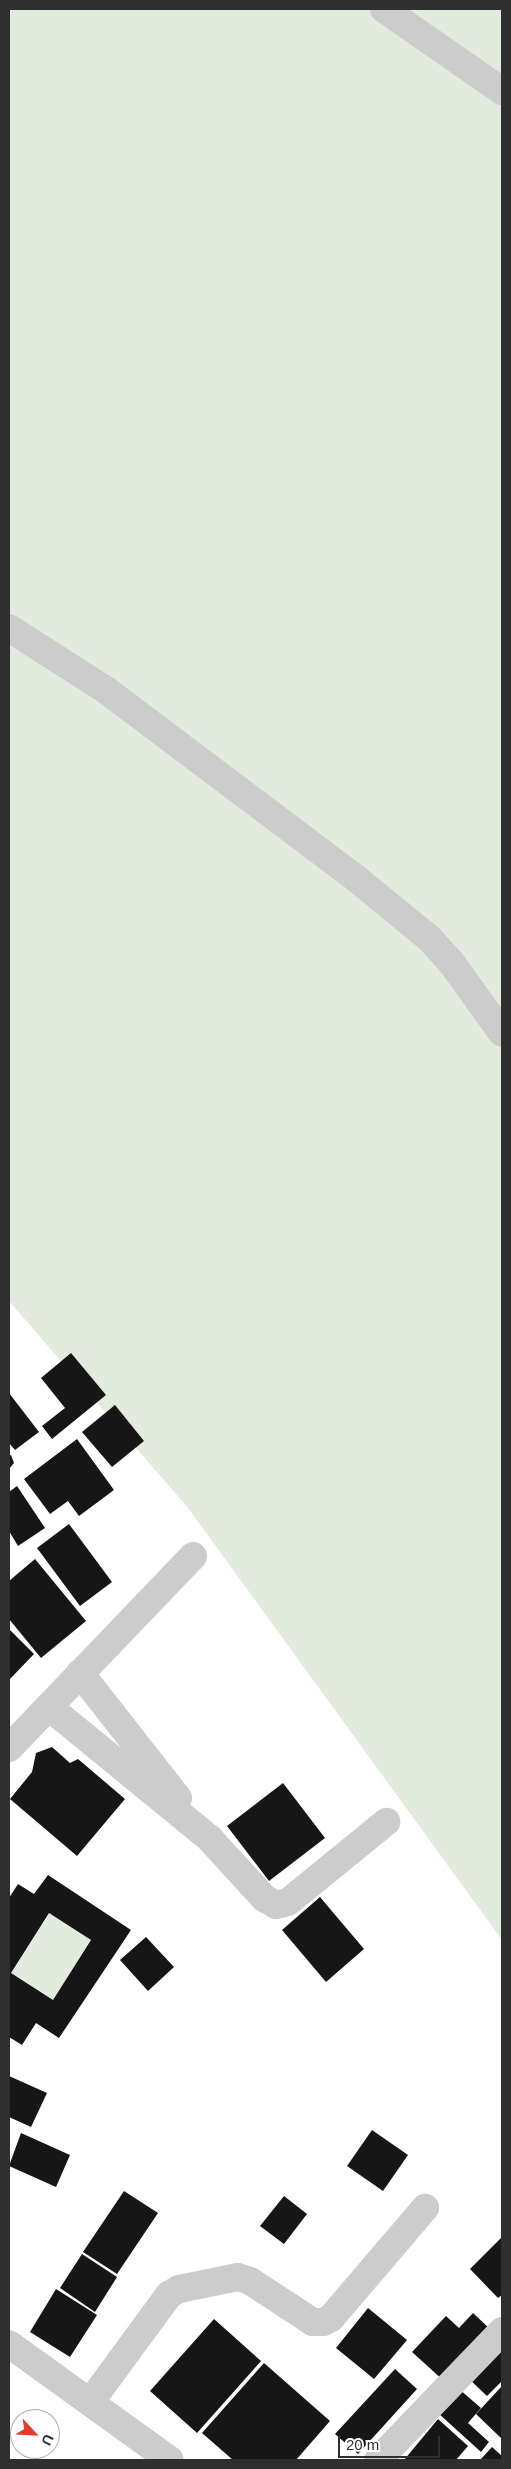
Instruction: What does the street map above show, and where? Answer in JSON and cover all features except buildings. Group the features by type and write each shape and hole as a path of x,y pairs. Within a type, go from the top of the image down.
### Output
{"street":[{"path":"384,9 502,91"},
{"path":"9,628 106,690 394,910 430,940 450,962 502,1033"},
{"path":"9,1748 193,1556"},
{"path":"80,1673 210,1839 264,1898 276,1905 288,1902 386,1822"},
{"path":"48,1707 210,1839"},
{"path":"91,2401 169,2295 179,2289 238,2277 250,2281 313,2322 323,2322 331,2318 425,2208"},
{"path":"378,2460 502,2331"},
{"path":"9,2344 91,2401 170,2460"}],"green space":[{"path":"9,9 502,9 502,1940 188,1508 9,1301"},
{"path":"49,1913 91,1940 53,2000 11,1973"}]}
